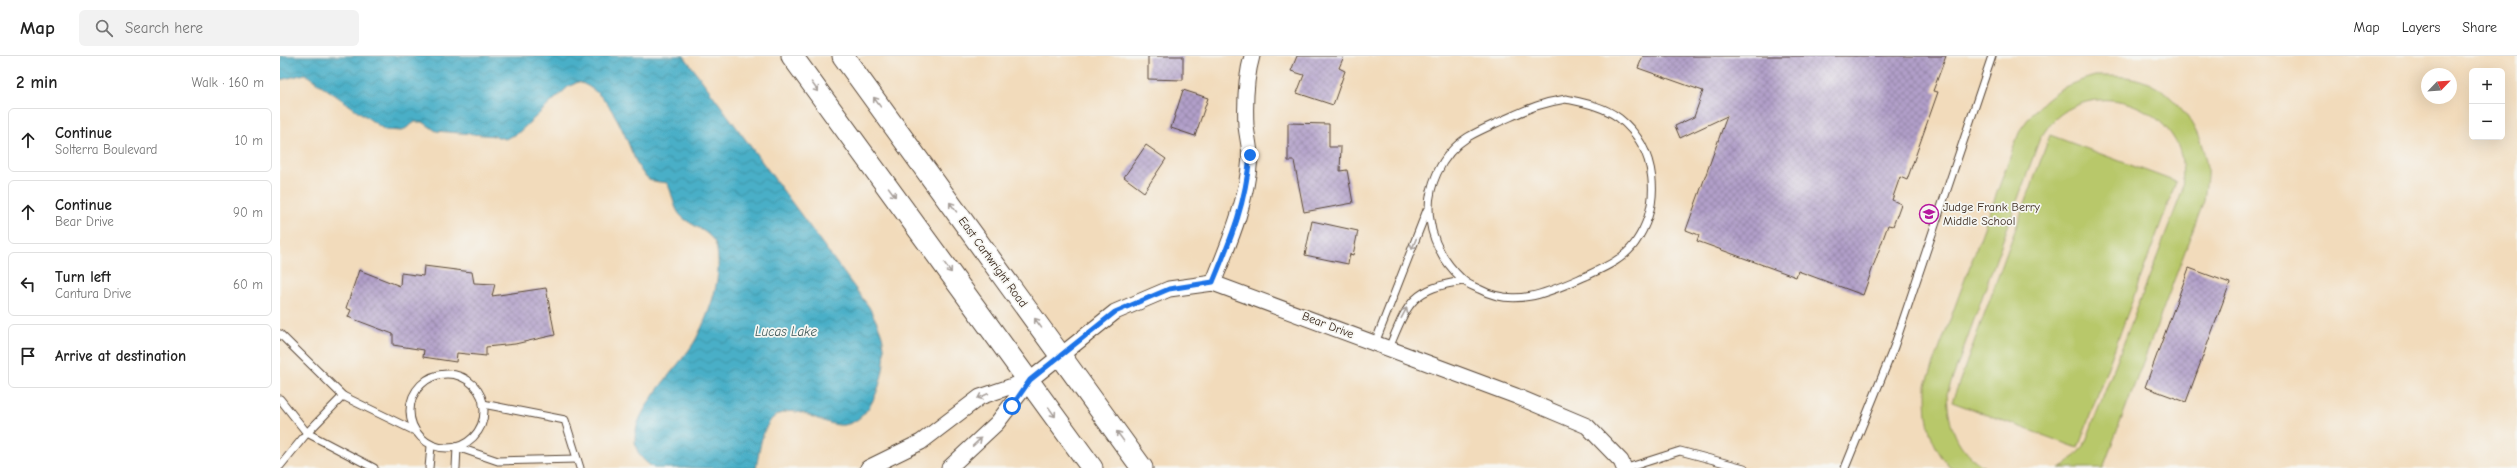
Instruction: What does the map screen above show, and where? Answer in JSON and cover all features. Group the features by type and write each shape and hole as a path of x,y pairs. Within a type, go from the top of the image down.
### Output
{"main road":[{"path":"792,56 1030,380 1092,468"},
{"name":"East Cartwright Road","path":"843,56 1142,468"}],"street":[{"path":"1213,282 1240,216 1246,189 1250,155 1246,126 1247,97 1252,56"},
{"name":"Bear Drive","path":"1030,380 1115,312 1169,289 1213,282 1516,396 1587,426 1626,468"},
{"path":"868,468 921,442 980,397 1030,380"},
{"path":"949,468 997,423 1030,380"}],"lane":[{"path":"1845,468 1894,347 1992,56"},
{"path":"1382,346 1428,208 1433,181 1447,156 1467,137 1538,103 1566,100 1594,105 1619,118 1638,139 1650,164 1653,192 1648,220 1634,244 1613,263 1543,295 1515,299 1488,294 1463,281 1444,261 1432,236 1428,208"},
{"path":"1382,346 1405,309 1418,296 1429,288 1463,281"},
{"path":"280,334 343,396 416,432 431,446 444,449 457,447 468,442 476,434 482,423 483,404 476,390 468,381 458,376 446,374 434,376 424,382 415,391 410,403 410,416 416,432"},
{"path":"280,466 307,433 343,396"},
{"path":"280,399 307,433 374,468"},
{"path":"483,404 565,420 580,468"},
{"path":"429,468 431,446"},
{"path":"457,447 498,461 577,459"},
{"path":"456,468 457,447"},
{"path":"1626,468 1680,451 1744,468"}],"green space":[{"path":"2095,76 2126,77 2142,81 2157,87 2181,108 2191,122 2204,152 2207,167 2207,179 2204,201 2103,468 2059,468 2067,464 2084,446 2182,192 2183,174 2181,156 2177,144 2167,129 2154,116 2138,107 2122,102 2104,100 2087,102 2070,108 2053,121 2040,138 1947,394 1952,427 1956,437 1968,453 1986,468 1950,468 1942,458 1929,429 1926,385 2020,130 2036,109 2060,89"},
{"path":"2050,135 2176,182 2078,448 1952,402"}],"water":[{"name":"Lucas Lake","path":"280,56 684,56 869,307 882,336 884,347 881,381 871,405 854,421 844,425 828,423 795,412 779,414 768,423 765,430 756,468 654,468 639,454 635,438 639,420 649,402 689,350 702,327 714,295 718,273 717,250 708,234 678,213 667,183 651,180 640,170 617,120 597,92 578,82 568,87 517,134 505,139 495,136 436,131 423,122 415,122 402,131 385,130 305,74 280,80"}],"building":[{"path":"1148,56 1183,56 1183,80 1148,79"},
{"path":"1297,56 1344,56 1339,68 1345,71 1333,105 1297,93 1304,75 1291,71"},
{"path":"1643,56 1946,56 1933,91 1938,92 1907,180 1900,177 1892,200 1901,204 1893,226 1888,225 1863,295 1798,271 1796,277 1697,241 1699,235 1686,230 1727,116 1680,138 1675,126 1694,117 1703,91 1638,68"},
{"path":"1183,90 1208,98 1195,136 1171,128"},
{"path":"1288,123 1329,124 1329,147 1341,147 1340,171 1347,170 1353,203 1304,212 1294,161 1288,161"},
{"path":"1146,145 1166,159 1144,192 1124,177"},
{"path":"1312,221 1358,231 1353,255 1350,254 1348,264 1305,255"},
{"path":"424,266 472,272 474,283 495,284 492,296 546,288 555,335 515,344 486,347 486,356 457,353 456,362 423,357 424,350 393,345 393,334 348,317 351,310 346,308 359,270 400,286 401,273 423,276"},
{"path":"2189,268 2230,283 2186,402 2145,387"}],"place":[{"name":"Judge Frank Berry Middle School","path":"1929,214"}],"route":[{"path":"1012,406 1030,380 1115,312 1169,289 1213,282 1240,216 1246,189 1250,155"}]}
